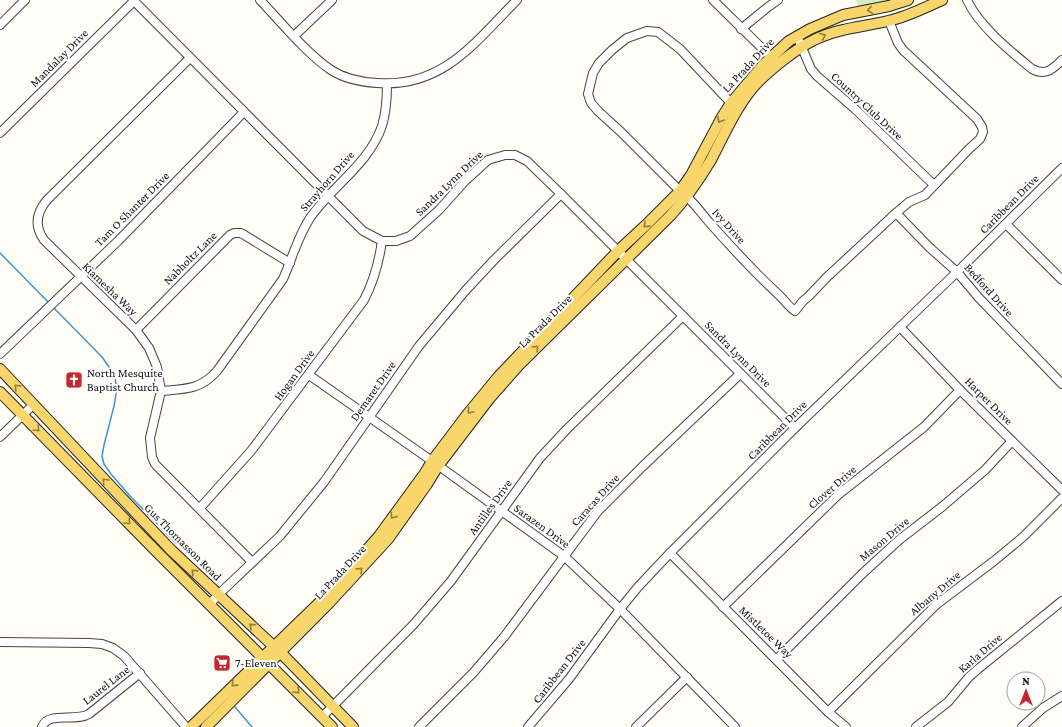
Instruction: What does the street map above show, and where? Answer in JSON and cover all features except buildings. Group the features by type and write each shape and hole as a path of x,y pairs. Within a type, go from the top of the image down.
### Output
{"main road":[{"name":"La Prada Drive","path":"735,106 771,58 797,36 843,15 889,6 908,0"},
{"path":"913,0 921,10"},
{"name":"La Prada Drive","path":"206,727 231,704 294,627 331,596 379,536 425,473 519,365 626,259 684,194 706,159 722,117 758,82 802,47 825,35 843,29 889,21 921,10 942,0"},
{"name":"La Prada Drive","path":"435,463 466,416 498,377 618,251 646,225 684,194"},
{"name":"Gus Thomasson Road","path":"0,369 155,533 276,649 353,727"},
{"name":"Gus Thomasson Road","path":"0,392 332,727"},
{"name":"La Prada Drive","path":"191,727 266,660"}],"street":[{"path":"0,25 25,0"},
{"path":"134,0 363,231 382,241"},
{"name":"Mandalay Drive","path":"0,133 134,0"},
{"path":"260,0 314,56 332,70 351,80 387,84 409,82 442,70 456,60 517,0"},
{"path":"294,36 332,0"},
{"path":"712,0 778,65"},
{"path":"741,29 778,0"},
{"path":"967,0 980,22 1032,69 1038,72 1043,72 1054,68 1062,60"},
{"name":"Ivy Drive","path":"735,106 680,49 658,32 647,31 627,38 599,63 593,72 588,94 591,103 598,111 684,194 763,281 781,297 790,308 795,311 826,278 909,202 925,195 980,139 983,132 977,119 903,50 898,43 889,21"},
{"name":"Country Club Drive","path":"797,36 811,69 817,76 855,110 934,186"},
{"name":"Kiamesha Way","path":"190,58 47,200 39,211 37,224 41,236 80,277 136,330 148,348 157,367 161,391 150,438 152,457 155,464 252,562"},
{"name":"Strayhorn Drive","path":"161,391 193,388 210,379 218,371 283,279 296,245 310,218 328,196 357,166 373,145 382,126 387,99 387,84"},
{"name":"Tam O Shanter Drive","path":"0,354 162,197 244,112"},
{"name":"Sandra Lynn Drive","path":"382,241 396,241 410,236 439,210 488,160 510,154 519,156 562,194 795,428"},
{"name":"Caribbean Drive","path":"528,727 570,679 620,609 670,553 795,428 1061,172"},
{"name":"Demaret Drive","path":"210,604 280,536 324,482 419,346 466,290 494,260 562,194"},
{"name":"Bedford Drive","path":"896,214 929,248 957,272 979,298 1062,384"},
{"path":"1006,224 1062,280"},
{"name":"Nabholtz Lane","path":"136,330 230,235 234,233 241,233 290,263"},
{"name":"Hogan Drive","path":"200,508 251,451 364,300 372,285 379,261 382,241"},
{"name":"Antilles Drive","path":"322,717 414,624 451,581 545,453 683,316"},
{"name":"Harper Drive","path":"900,327 960,390 1062,490"},
{"name":"Caracas Drive","path":"419,727 473,673 504,637 598,511 740,374"},
{"name":"Sarazen Drive","path":"309,375 564,556 620,609 735,727"},
{"name":"Clover Drive","path":"723,607 839,494 924,427 960,390"},
{"path":"0,437 34,404"},
{"name":"Mason Drive","path":"777,659 862,574 900,540 985,470 1012,441"},
{"name":"Albany Drive","path":"828,712 937,604 1017,542 1062,498"},
{"name":"Mistletoe Way","path":"670,553 828,712 846,727"},
{"name":"Karla Drive","path":"916,727 948,702 969,677 978,669 1062,601"},
{"path":"0,642 102,644 113,648 124,656 140,673 186,727"},
{"name":"Laurel Lane","path":"42,727 45,722 51,718 81,718 89,714 140,673"},
{"path":"636,727 686,677"},
{"path":"1022,727 1043,708 1062,696"}],"green space":[{"path":"856,0 892,0 859,8"}],"waterway":[{"path":"0,253 49,303"},
{"path":"53,307 102,357 114,374 117,388 102,456 104,464 130,496 176,543"},
{"path":"235,707 252,727"}],"place":[{"name":"North Mesquite Baptist Church","path":"74,380"},
{"name":"7-Eleven","path":"222,663"}]}
